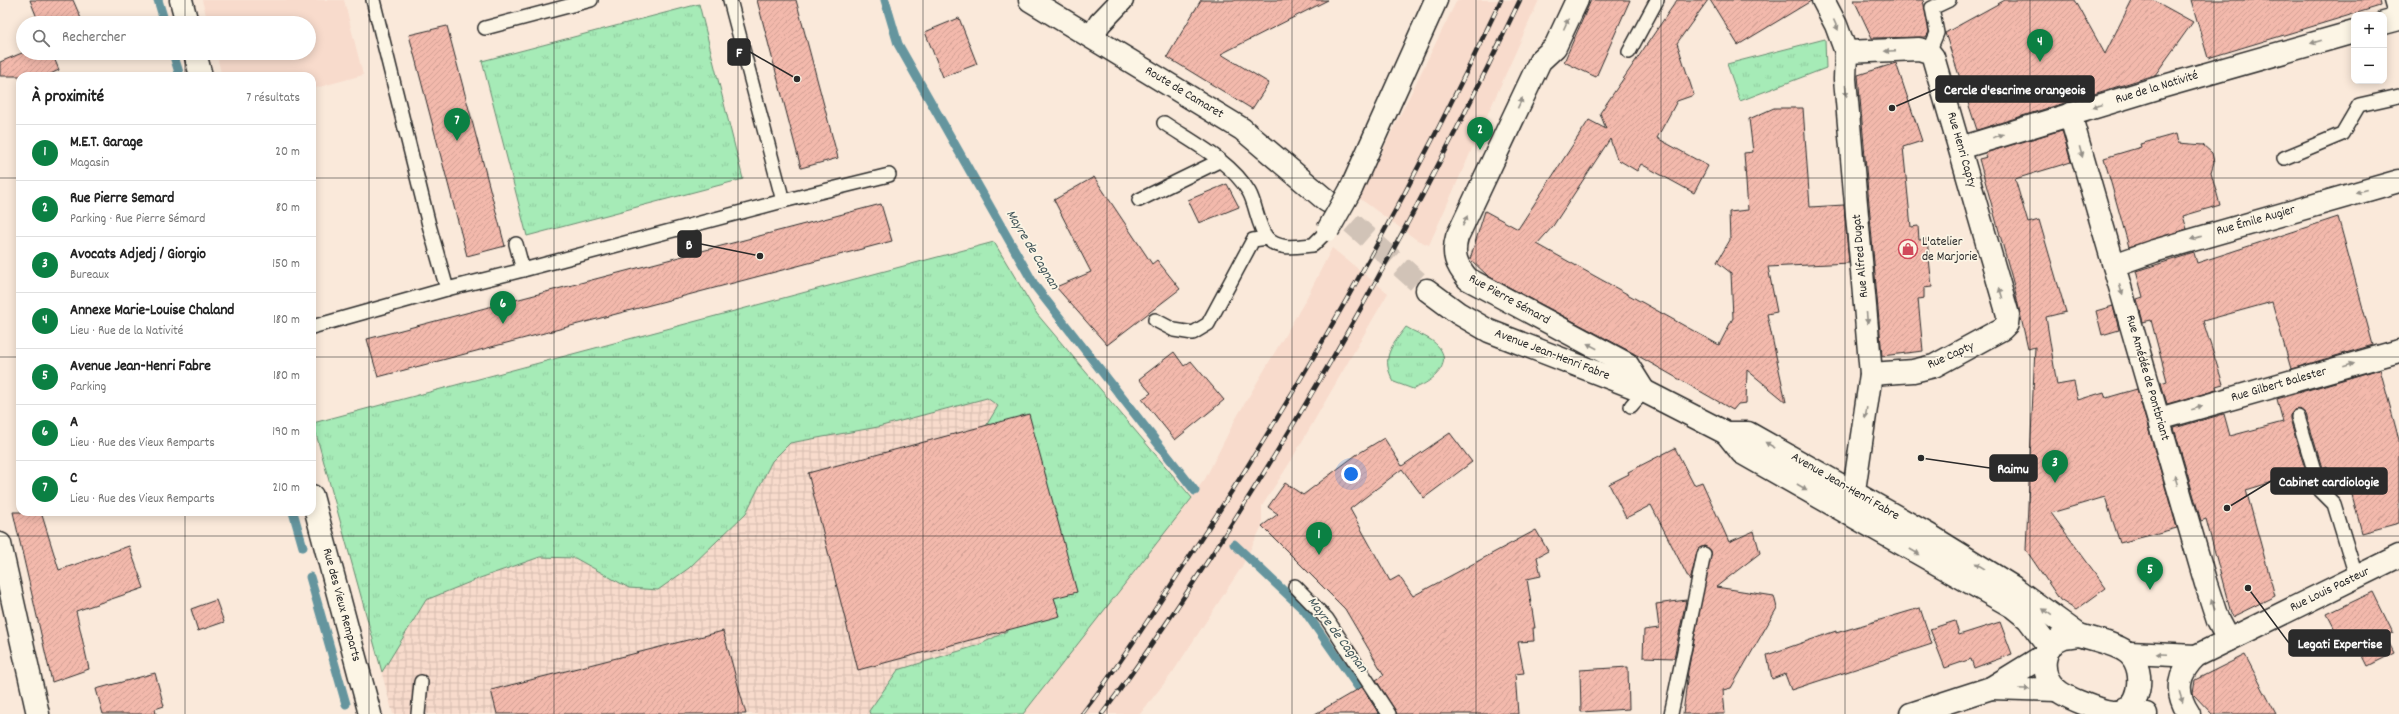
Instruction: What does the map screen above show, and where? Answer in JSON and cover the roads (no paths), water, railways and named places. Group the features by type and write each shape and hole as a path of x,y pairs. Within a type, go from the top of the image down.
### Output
{"street":[{"path":"181,0 185,16"},
{"name":"Route de Camaret","path":"1030,0 1092,36 1242,129 1327,201"},
{"path":"1092,36 1100,23 1122,0"},
{"path":"1328,230 1351,189 1436,0"},
{"name":"Rue Pierre Sémard","path":"1577,0 1554,47 1540,61 1458,236 1454,247 1455,258 1460,269 1468,279 1627,364 1637,398"},
{"name":"Rue Alfred Dugat","path":"1823,0 1836,25 1846,52 1845,78 1871,374 1850,515"},
{"path":"2395,0 2399,14"},
{"path":"2387,22 2399,19"},
{"name":"Rue de la Nativité","path":"1960,148 2070,114 2351,33"},
{"path":"1846,52 1918,49 1929,52"},
{"name":"Rue Henri Capty","path":"1929,52 1933,57 2008,314 2007,324 2002,329"},
{"path":"197,60 200,72"},
{"name":"Rue Amédée de Pontbriant","path":"2070,114 2206,584 2218,621 2228,640"},
{"name":"Rue Émile Augier","path":"2114,265 2154,251 2399,181"},
{"name":"Avenue Jean-Henri Fabre","path":"1427,290 1458,313 1489,331 1637,398 1726,433 1748,433 1930,535 2013,587 2079,635"},
{"name":"Rue Capty","path":"1871,374 1913,371 1934,366 2002,329"},
{"name":"Rue Gilbert Balester","path":"2159,419 2399,351"},
{"name":"Avenue Jean-Henri Fabre","path":"1726,433 1742,453 2013,607 2028,619 2048,651"},
{"name":"Rue des Vieux Remparts","path":"316,511 370,714"},
{"path":"0,544 38,714"},
{"name":"Rue Louis Pasteur","path":"2188,714 2179,691 2179,680 2188,664 2196,656 2399,556"},
{"path":"1911,714 1991,688 2048,651 2064,637 2079,635 2129,653 2136,662 2140,673 2136,711 2119,712 2102,710 2057,690 1991,688"},
{"path":"2048,651 2044,668 2048,680 2057,690"},
{"name":"Rue Louis Pasteur","path":"2129,653 2196,656"}],"lane":[{"path":"373,0 429,226 447,289"},
{"path":"485,28 591,0"},
{"path":"730,0 783,201"},
{"path":"1629,52 1657,0"},
{"path":"1929,52 1937,33 1930,4 1949,0"},
{"path":"2284,158 2342,134 2359,105 2399,96"},
{"path":"1164,123 1219,161 1237,177 1249,192 1267,238"},
{"path":"1139,200 1219,161"},
{"path":"316,326 447,289 783,201 889,175"},
{"path":"1155,320 1174,330 1193,333 1208,324 1254,240 1267,238 1285,247 1314,245 1328,230"},
{"path":"516,244 523,270"},
{"path":"2298,417 2320,490 2334,504 2356,576"},
{"path":"1671,714 1704,554"},
{"path":"1295,586 1327,619 1389,714"},
{"path":"418,714 421,682"}],"waterway":[{"path":"158,0 163,16"},
{"name":"Mayre de Cagnan","path":"885,0 898,44 1035,286 1195,491"},
{"path":"175,60 179,72"},
{"path":"294,516 303,547"},
{"name":"Mayre de Cagnan","path":"1234,544 1304,610 1377,714"},
{"path":"310,577 346,704"}],"tunnel":[{"path":"1327,201 1427,290"}],"railway":[{"path":"1082,714 1127,651 1199,542 1282,410 1360,276 1397,208 1433,139 1501,0"},
{"path":"1102,714 1144,656 1211,556 1254,489 1336,352 1450,143 1520,0"}],"place":[{"name":"Annexe Marie-Louise Chaland","path":"2040,62"},
{"name":"F","path":"797,79"},
{"name":"Cercle d'escrime orangeois","path":"1892,108"},
{"name":"C","path":"457,141"},
{"name":"Rue Pierre Semard","path":"1480,150"},
{"name":"L'atelier de Marjorie","path":"1908,249"},
{"name":"B","path":"760,256"},
{"name":"A","path":"503,324"},
{"name":"Raimu","path":"1921,458"},
{"name":"Avocats Adjedj / Giorgio","path":"2055,483"},
{"name":"Cabinet cardiologie","path":"2227,508"},
{"name":"M.E.T. Garage","path":"1319,555"},
{"name":"Legati Expertise","path":"2248,588"},
{"name":"Avenue Jean-Henri Fabre","path":"2150,590"}]}
